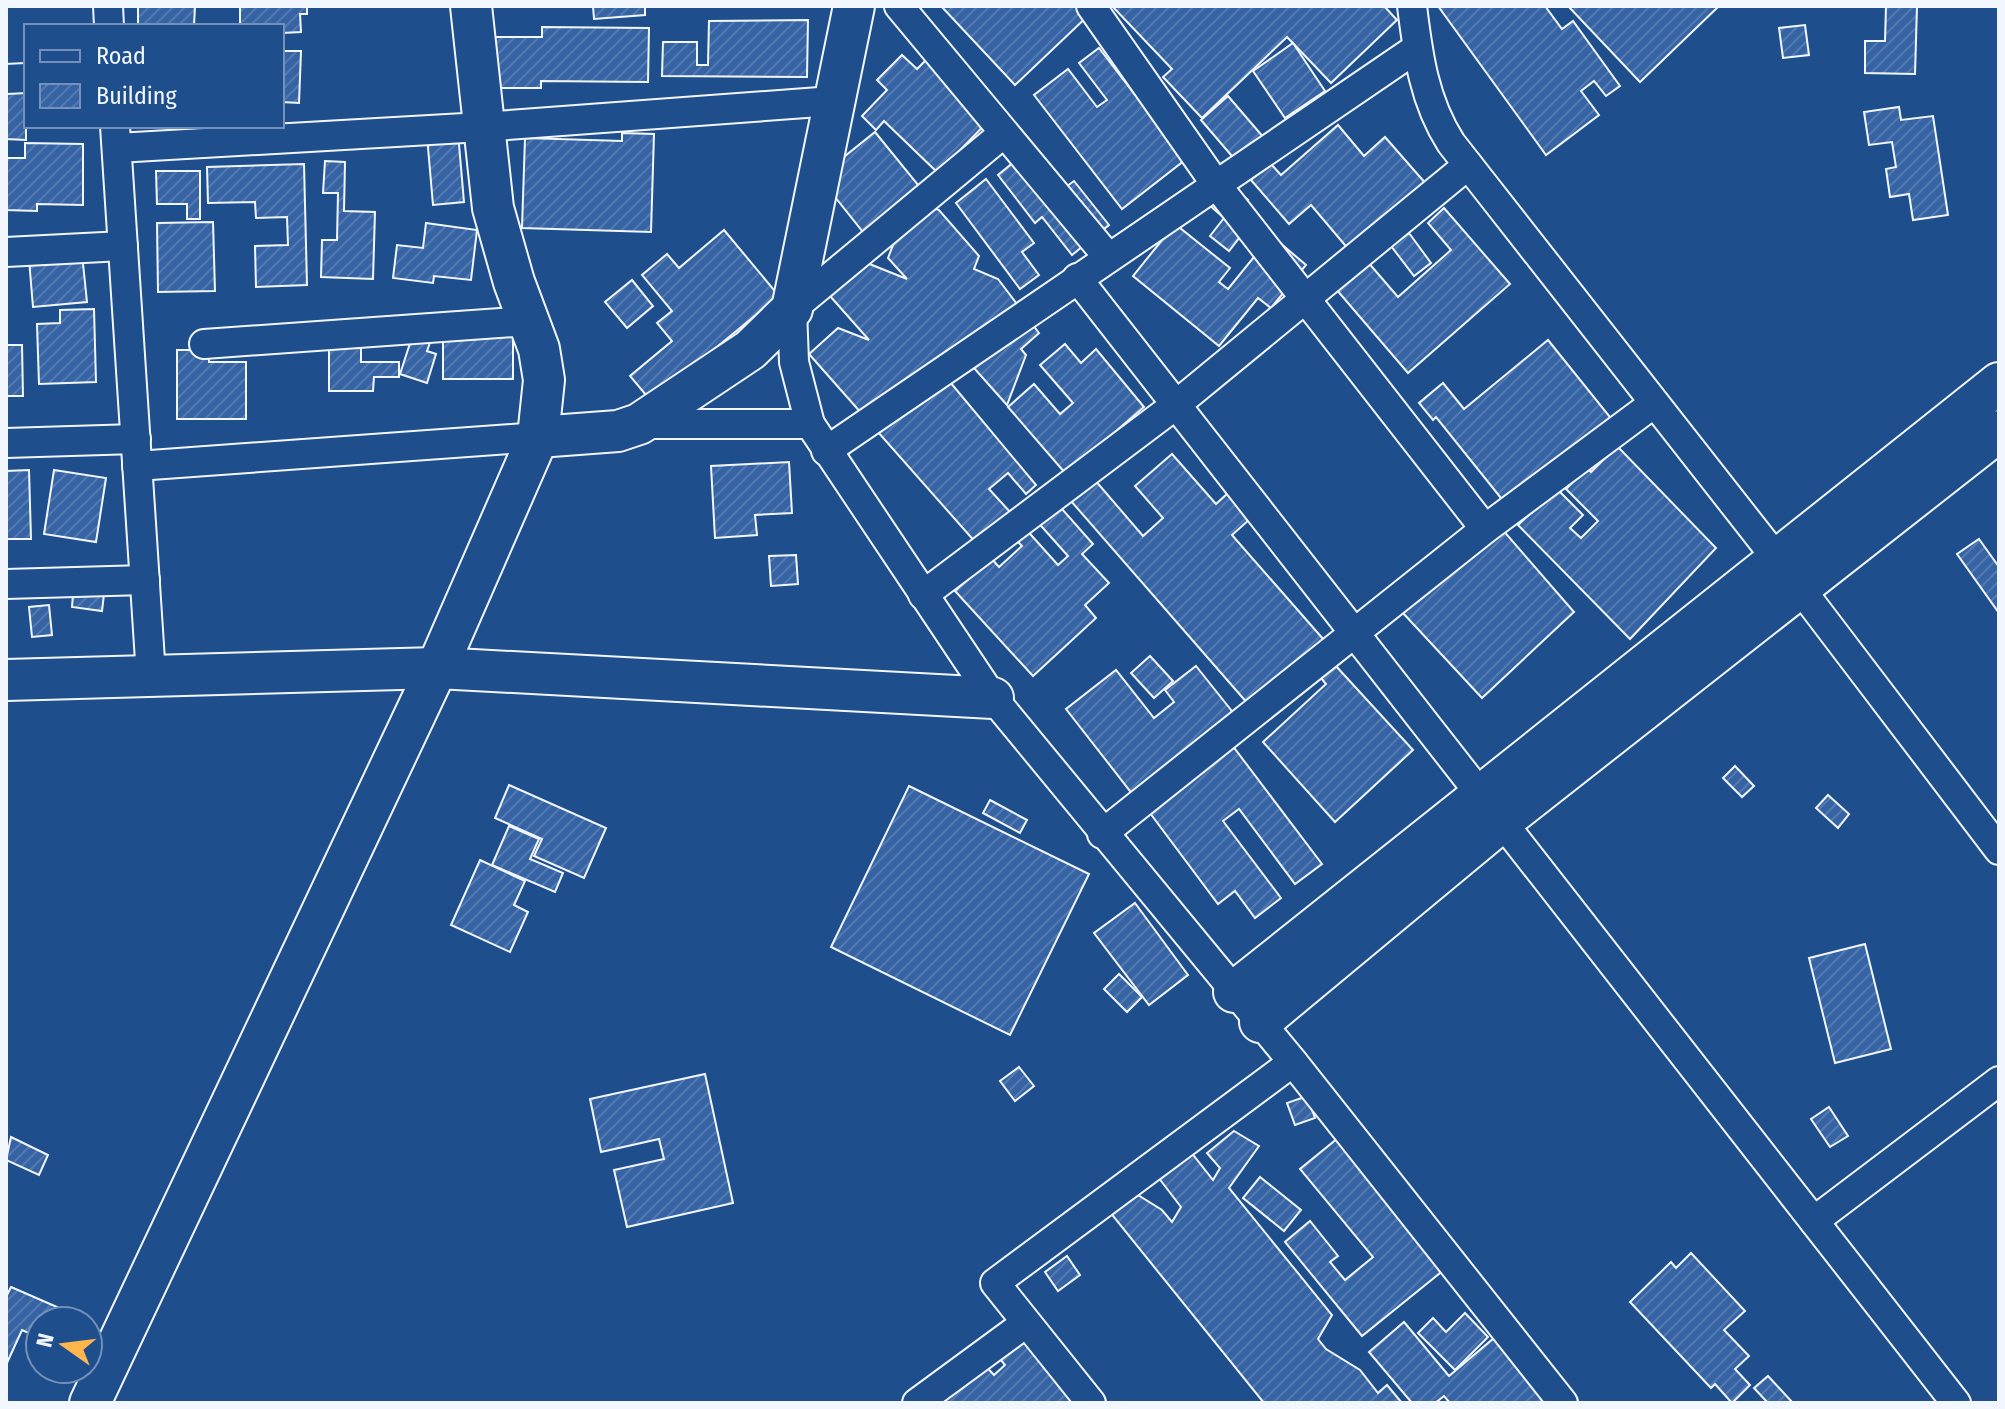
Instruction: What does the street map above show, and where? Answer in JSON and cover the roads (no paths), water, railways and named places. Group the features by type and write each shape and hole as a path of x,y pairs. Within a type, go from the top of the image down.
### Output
{"street":[{"path":"90,1403 437,668 538,437 544,380 539,349 493,208 471,6"},
{"path":"854,6 792,309 794,362 810,424 993,698 1293,1062 1563,1403"},
{"path":"899,6 1108,257"},
{"path":"1091,6 1215,183 1485,529"},
{"path":"1412,6 1417,48 1436,120 1999,850"},
{"path":"826,451 1417,48"},
{"path":"151,676 116,137 482,127 833,101"},
{"path":"6,443 136,452 538,437 618,431 639,424 750,350 792,309 1004,133"},
{"path":"923,595 1177,404 1468,165"},
{"path":"6,252 123,246"},
{"path":"1077,278 1956,1403"},
{"path":"204,344 528,321"},
{"path":"1234,992 1492,808 1788,573 1999,383"},
{"path":"1102,834 1485,529 1653,404"},
{"path":"639,424 810,424"},
{"path":"1788,573 1999,431"},
{"path":"6,584 145,580"},
{"path":"6,680 437,668 993,698"},
{"path":"1260,1022 1492,808"},
{"path":"1091,1403 995,1283 1293,1062"},
{"path":"1814,1221 1999,1081"},
{"path":"917,1403 1026,1323"}]}
